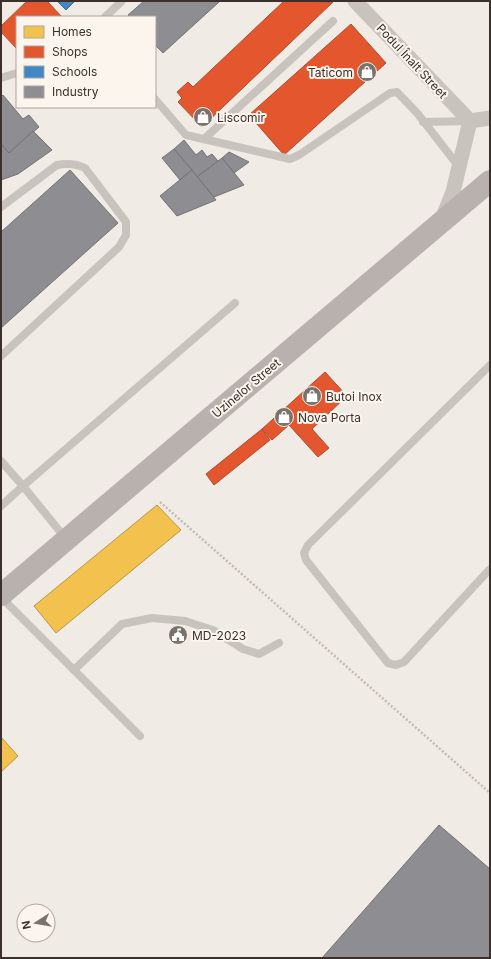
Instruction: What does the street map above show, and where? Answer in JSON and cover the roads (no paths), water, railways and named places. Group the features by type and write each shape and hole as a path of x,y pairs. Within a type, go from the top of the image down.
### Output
{"main road":[{"name":"Uzinelor Street","path":"1,596 490,181"}],"street":[{"name":"Podul Înalt Street","path":"356,1 470,120"},
{"path":"441,222 453,192 470,120 490,118"}],"lane":[{"path":"106,16 122,1"},
{"path":"204,139 333,21"},
{"path":"1,78 16,73"},
{"path":"156,100 186,135 290,159 299,155 387,95 397,92 459,167"},
{"path":"423,122 470,120"},
{"path":"1,207 57,165 66,163 78,164 85,168 126,222 126,235 119,247 1,356"},
{"path":"1,506 235,303"},
{"path":"490,365 308,545 304,553 306,560 388,663 396,665 404,662 490,569"},
{"path":"1,461 66,540"},
{"path":"1,596 140,736"},
{"path":"74,670 122,624 152,618 185,621 213,630 243,649 259,654 279,643"}],"place":[{"name":"Taticom","path":"367,72"},
{"name":"Liscomir","path":"203,117"},
{"name":"Butoi Inox","path":"312,396"},
{"name":"Nova Porta","path":"284,417"},
{"name":"MD-2023","path":"178,635"}]}
